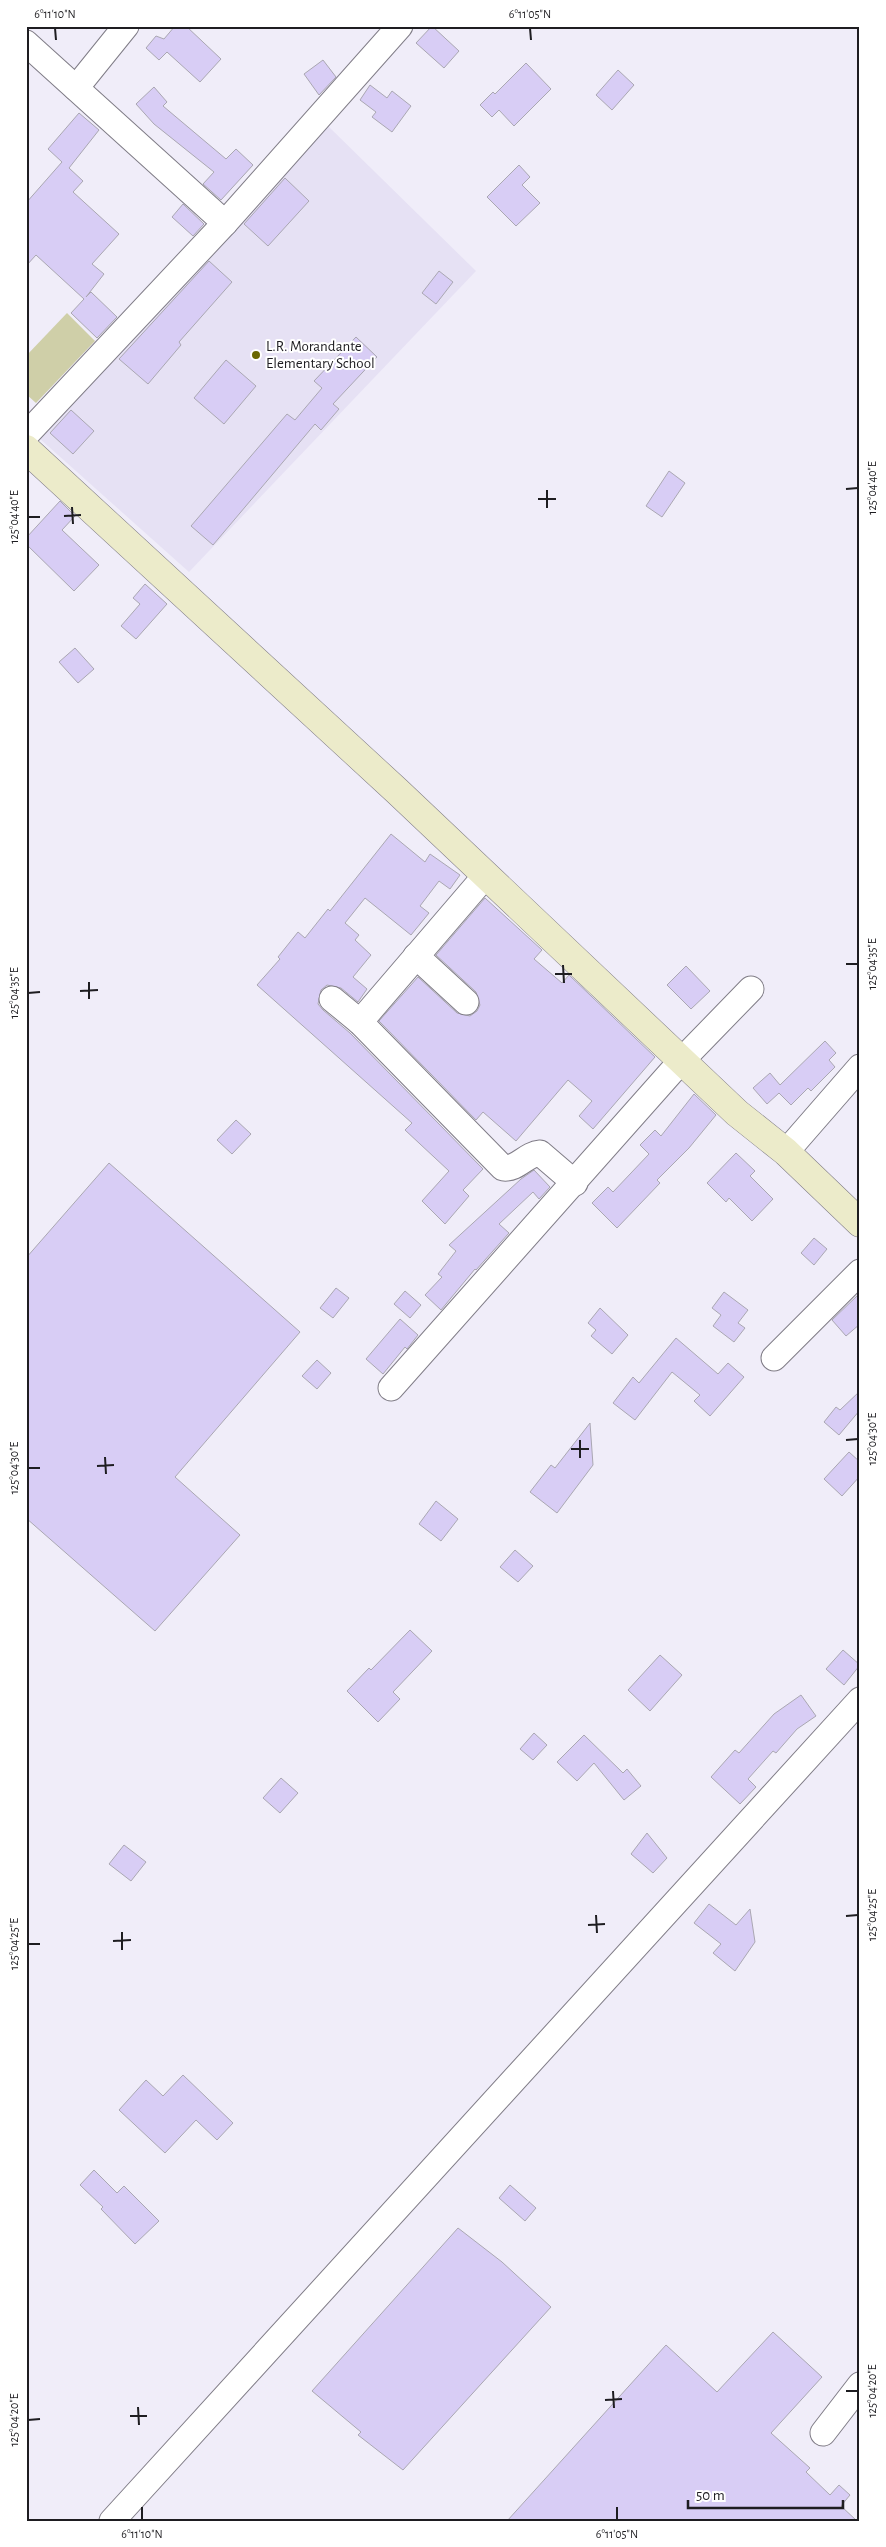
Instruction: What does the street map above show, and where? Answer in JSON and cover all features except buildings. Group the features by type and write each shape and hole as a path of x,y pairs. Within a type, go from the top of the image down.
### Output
{"street":[{"path":"76,88 126,26"},
{"path":"26,435 225,223 394,28"},
{"path":"26,43 225,223"},
{"path":"26,449 486,875 737,1112 786,1152 860,1223"},
{"path":"360,1022 486,875"},
{"path":"416,956 466,1002"},
{"path":"391,1388 575,1183 682,1060 751,989"},
{"path":"332,999 360,1022 503,1168 512,1167 532,1154 540,1153 575,1183"},
{"path":"786,1152 860,1067"},
{"path":"774,1358 860,1272"},
{"path":"112,2521 860,1700"},
{"path":"823,2433 860,2385"}],"shaded area":[{"name":"L.R. Morandante Elementary School","path":"327,125 476,271 189,572 39,438"}],"green space":[{"path":"67,313 95,341 36,403 26,394 26,356"}],"place":[{"name":"L.R. Morandante Elementary School","path":"256,355"}]}
